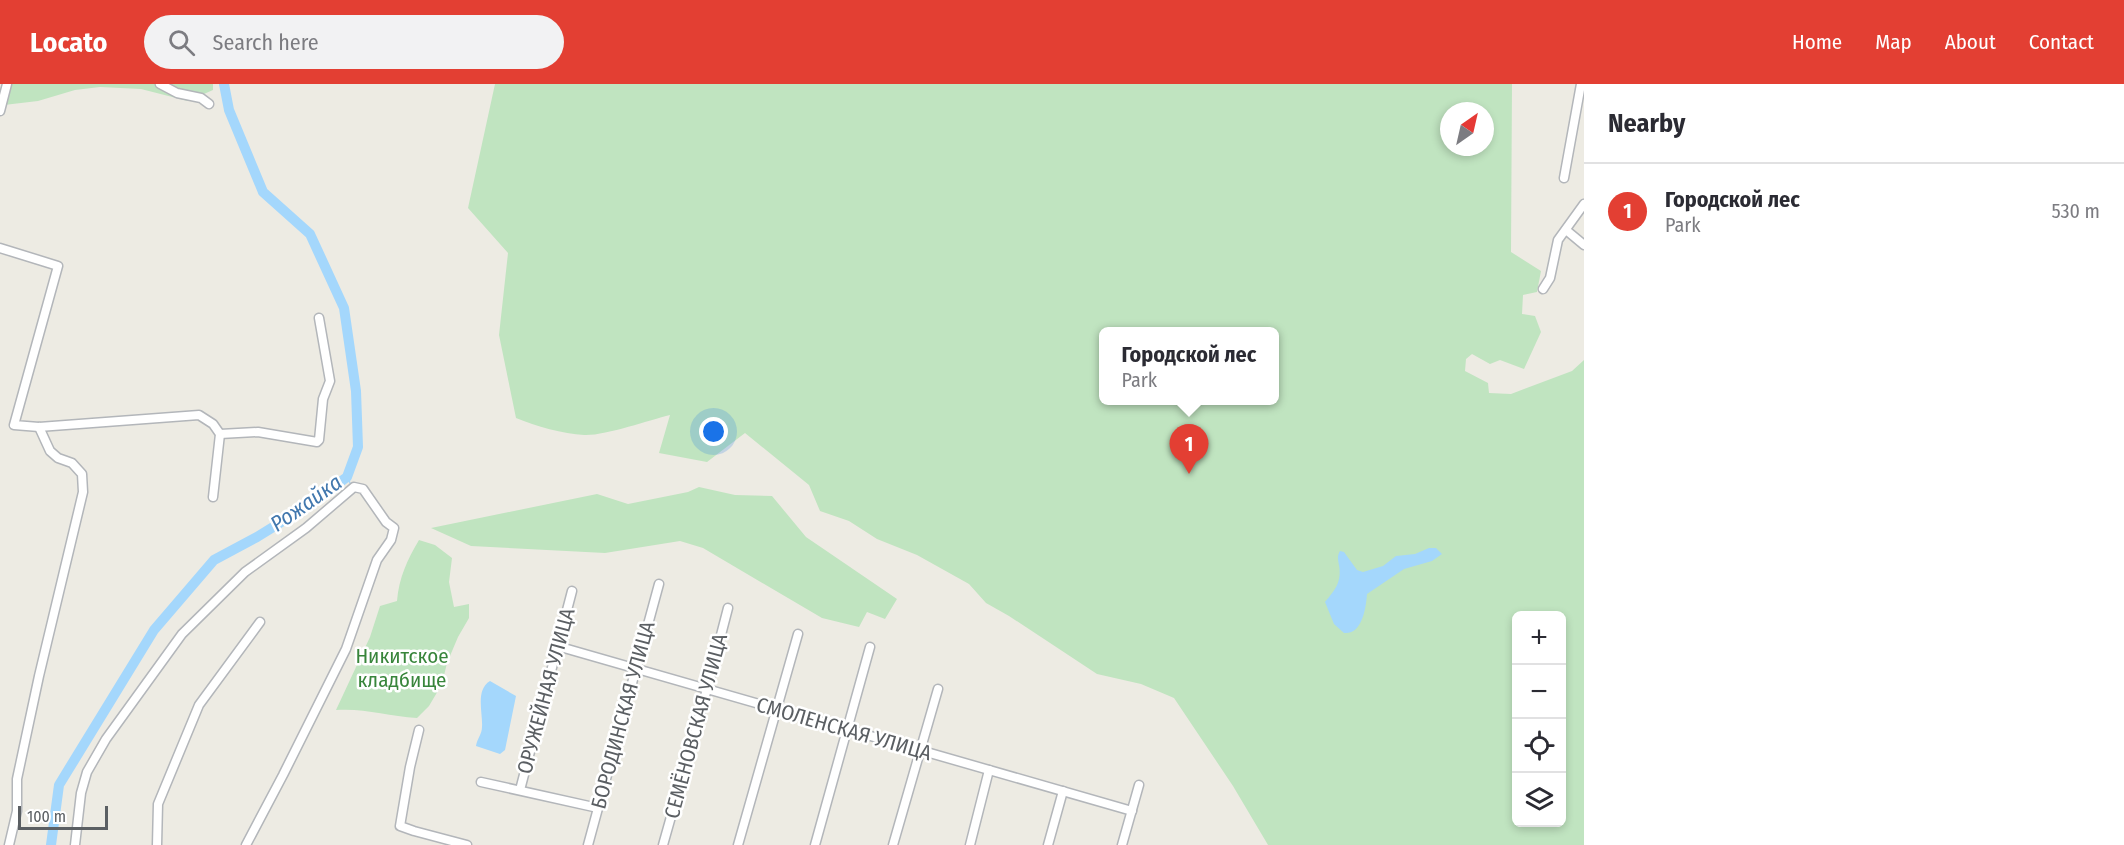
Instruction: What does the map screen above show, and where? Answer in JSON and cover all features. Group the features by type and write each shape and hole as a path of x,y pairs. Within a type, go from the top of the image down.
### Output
{"street":[{"path":"0,111 8,84"},
{"path":"160,84 177,93 201,98 209,104"},
{"path":"1564,178 1581,84"},
{"path":"1544,289 1550,278 1558,240 1584,204"},
{"path":"1566,230 1584,245"},
{"path":"0,248 58,266 14,425 39,427 199,415 213,424 220,434 213,497"},
{"path":"220,434 258,432 317,442 319,440 323,399 330,381 319,318"},
{"path":"9,845 17,811 17,779 83,492 82,474 72,463 58,458 50,451 39,427"},
{"path":"75,845 81,793 87,772 106,739 182,634 245,572 306,528 354,487 363,489 386,522 394,528 391,540 377,560 346,649 246,845"},
{"name":"БОРОДИНСКАЯ УЛИЦА","path":"588,845 659,584"},
{"name":"ОРУЖЕЙНАЯ УЛИЦА","path":"520,790 572,591"},
{"name":"СЕМЁНОВСКАЯ УЛИЦА","path":"663,845 728,608"},
{"path":"157,845 158,804 199,705 260,622"},
{"path":"738,845 798,634"},
{"name":"СМОЛЕНСКАЯ УЛИЦА","path":"557,646 1132,811"},
{"path":"815,845 870,647"},
{"path":"893,845 938,689"},
{"path":"419,730 400,826 467,845"},
{"path":"970,845 989,770"},
{"path":"481,782 598,808"},
{"path":"1122,845 1139,785"},
{"path":"1048,845 1063,791"}],"green space":[{"path":"10,84 213,84 213,90 188,101 141,89 100,87 75,90 38,101 4,105"},
{"path":"495,84 1512,84 1511,252 1541,271 1537,292 1523,295 1522,314 1535,316 1541,332 1524,369 1500,360 1490,364 1472,354 1466,359 1465,371 1488,383 1489,393 1511,394 1572,371 1584,360 1584,845 1268,845 1233,786 1174,698 1141,684 1097,674 986,603 969,584 917,555 877,539 849,521 820,511 809,485 745,433 707,462 659,453 670,415 593,435 567,433 516,418 499,335 508,253 468,208"},
{"path":"699,487 735,495 772,496 806,537 897,599 885,619 867,612 859,627 822,618 703,548 680,541 605,553 471,546 431,528 597,494 628,504 688,492"},
{"name":"Никитское кладбище","path":"419,540 435,545 452,558 449,582 454,607 469,604 469,618 447,663 442,684 429,706 417,718 356,710 336,710 370,637 380,606 397,601 404,569"}],"water":[{"path":"1429,548 1436,548 1442,554 1432,561 1404,569 1367,594 1362,620 1355,630 1344,633 1334,624 1325,602 1339,581 1338,554 1340,551 1344,552 1357,570 1363,572 1383,566 1396,556 1415,554"},
{"path":"490,681 516,696 505,750 500,754 476,746 482,730 481,696 485,685"}],"waterway":[{"name":"Рожайка","path":"51,845 59,785 154,630 214,560 312,503 347,477 358,447 356,391 344,308 310,234 263,192 229,110 224,84"},
{"name":"Рожайка","path":"347,477 350,483"}],"place":[{"name":"Городской лес","path":"1189,474"}]}
